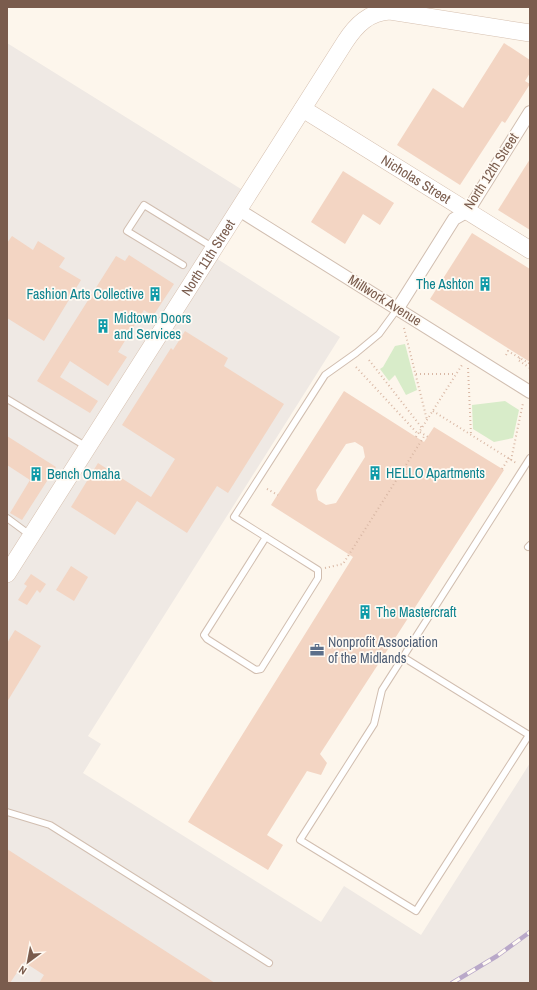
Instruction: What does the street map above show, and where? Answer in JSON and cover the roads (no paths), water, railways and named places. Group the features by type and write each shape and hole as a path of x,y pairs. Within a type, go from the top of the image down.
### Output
{"street":[{"name":"North 11th Street","path":"7,574 352,32 364,20 380,12 397,11 530,33"},
{"name":"Nicholas Street","path":"303,109 530,250"},
{"name":"North 12th Street","path":"398,308 454,219 468,211 530,112"},
{"name":"Millwork Avenue","path":"239,210 398,308 530,392"}],"lane":[{"path":"183,265 127,231 144,205 215,248"},
{"path":"266,537 204,635 207,640 256,670 261,669 318,578 318,570 266,537 234,517 325,375 379,334 398,308"},
{"path":"7,399 88,447"},
{"path":"403,657 529,736 416,911 300,840 374,724 382,690 403,657 530,458"},
{"path":"7,518 32,536"},
{"path":"7,812 50,825 269,963"}],"railway":[{"path":"452,983 497,956 530,932"}],"place":[{"name":"The Ashton","path":"485,284"},
{"name":"Fashion Arts Collective","path":"155,294"},
{"name":"Midtown Doors and Services","path":"103,326"},
{"name":"HELLO Apartments","path":"375,473"},
{"name":"Bench Omaha","path":"36,474"},
{"name":"The Mastercraft","path":"365,612"},
{"name":"Nonprofit Association of the Midlands","path":"317,650"}]}
